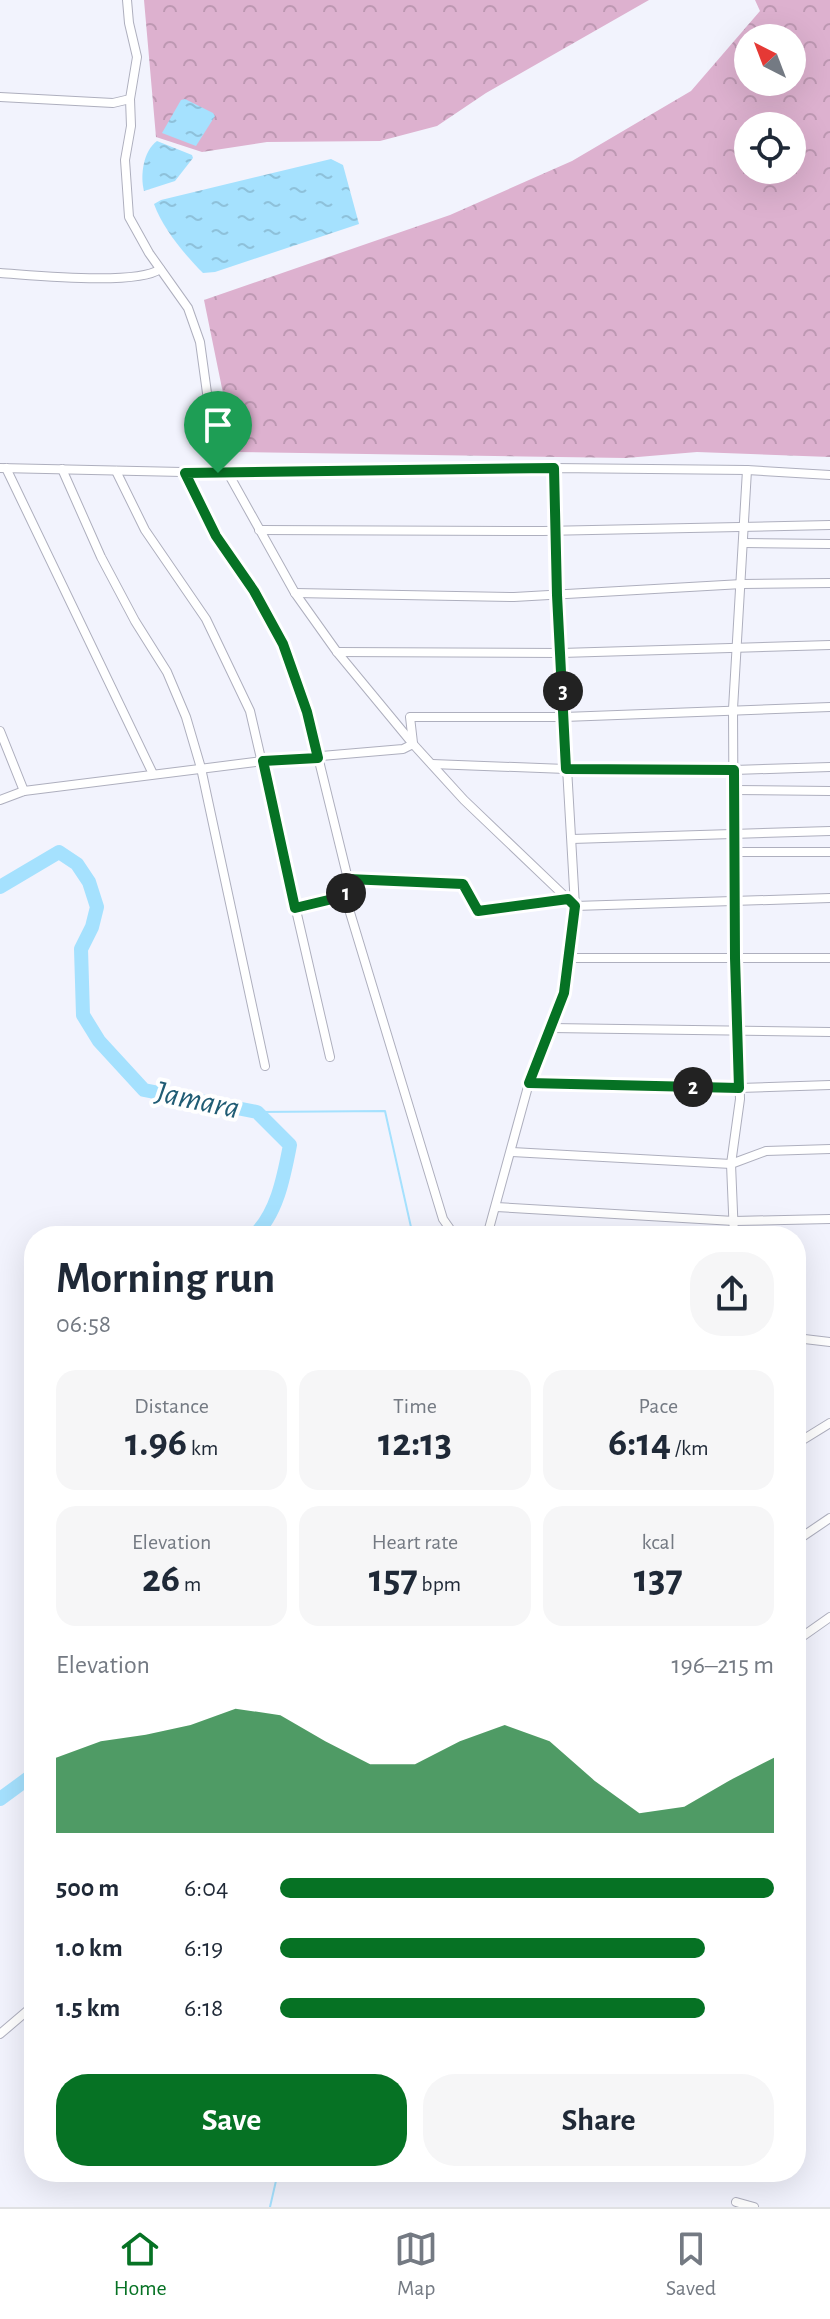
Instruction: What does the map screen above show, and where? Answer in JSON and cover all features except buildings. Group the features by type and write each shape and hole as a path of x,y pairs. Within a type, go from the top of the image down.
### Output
{"street":[{"path":"127,0 137,57 125,160 129,217 188,308 200,342 218,473"},
{"path":"0,97 102,102 130,99"},
{"path":"0,273 127,277 151,275 160,269"},
{"path":"153,774 3,468 185,473 554,468 747,470 830,475"},
{"path":"490,1226 529,1083 564,993 571,958 572,839 557,595 554,468"},
{"path":"62,469 101,557 167,672 186,717 201,768 265,1066"},
{"path":"734,1226 731,1164 739,1088 733,709 747,470"},
{"path":"116,471 145,530 206,619 250,711 330,1057"},
{"path":"185,473 216,536 254,591 283,644 307,712 348,879 345,896 443,1219 448,1226"},
{"path":"228,473 295,593 337,652 464,800 572,902"},
{"path":"259,530 555,530 830,525"},
{"path":"743,543 830,544"},
{"path":"295,593 514,597 742,584 830,583"},
{"path":"337,652 561,653 830,645"},
{"path":"413,744 410,717 564,717 830,707"},
{"path":"0,731 24,791"},
{"path":"0,800 24,791 263,761 403,749 413,744"},
{"path":"432,764 566,769 830,767"},
{"path":"734,790 830,791"},
{"path":"572,839 830,831"},
{"path":"734,852 830,852"},
{"path":"348,879 463,884 478,911 572,902 830,898"},
{"path":"295,908 345,896"},
{"path":"571,958 830,958"},
{"path":"551,1028 830,1032"},
{"path":"529,1083 739,1088 830,1085"},
{"path":"512,1152 731,1164 766,1151 830,1149"},
{"path":"496,1207 734,1221 830,1219"},
{"path":"806,1339 830,1342"},
{"path":"806,1438 830,1423"},
{"path":"806,1534 830,1518"},
{"path":"806,1634 830,1617"},
{"path":"0,2034 24,2014"},
{"path":"736,2202 754,2207"}],"green space":[{"path":"144,0 649,0 486,93 437,126 380,141 267,142 202,152 156,137"},
{"path":"755,0 830,0 830,457 697,452 626,458 235,452 204,300 450,215 572,161 691,91 734,41 734,96 806,96 806,24 749,24 760,11"}],"water":[{"path":"185,99 215,116 196,146 162,133 181,100"},
{"path":"157,141 193,158 175,181 144,191 144,164 148,151"},
{"path":"331,159 343,165 359,224 215,272 203,273 189,258 169,232 154,204 161,200"}],"waterway":[{"name":"Jamara","path":"0,887 59,852 77,864 89,882 97,907 92,927 81,949 83,1015 99,1041 144,1090 257,1112 290,1145 274,1206 262,1226"},
{"path":"257,1112 385,1111 411,1226"},
{"name":"Jamara","path":"0,1799 24,1781"},
{"path":"270,2207 276,2182"}],"route":[{"path":"554,468 566,769 734,770 739,1088 529,1083 564,993 571,958 575,906 568,899 478,911 463,884 348,879 345,896 295,908 263,761 318,758 307,712 283,644 254,591 216,536 185,473 218,473 554,468"}]}
